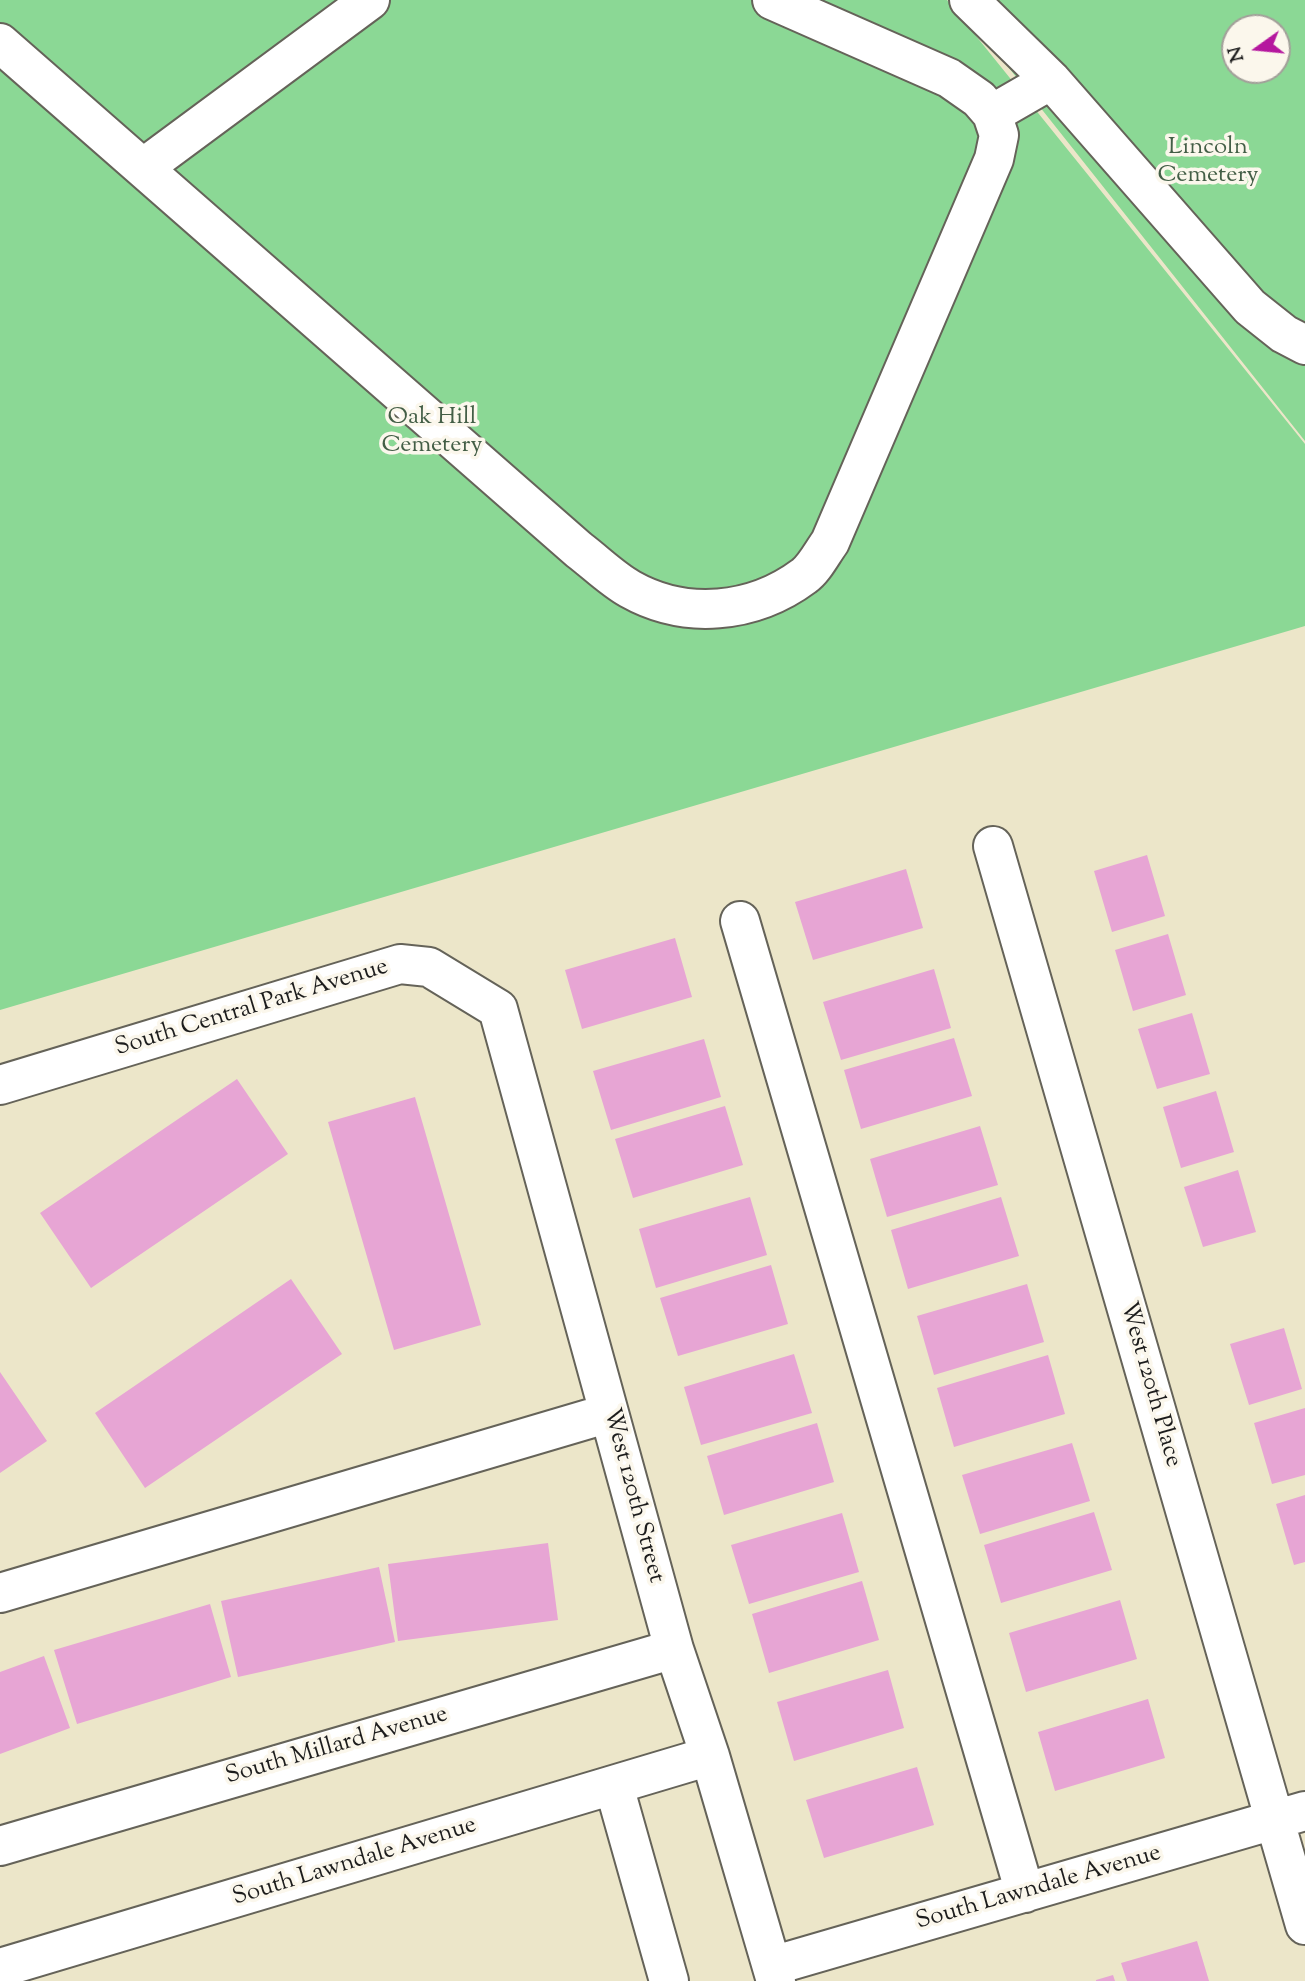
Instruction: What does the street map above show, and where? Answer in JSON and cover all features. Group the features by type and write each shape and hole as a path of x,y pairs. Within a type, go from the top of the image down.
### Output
{"street":[{"path":"143,168 370,0"},
{"path":"0,43 579,550 629,589 663,603 694,610 735,608 768,597 805,575 830,542 994,159 999,135 992,114 979,99 949,78 772,0"},
{"path":"969,0 1051,80 1250,307 1284,334 1305,345"},
{"path":"992,114 1051,80"},
{"name":"West 120th Place","path":"993,846 1290,1815 1305,1925"},
{"path":"740,921 1025,1893"},
{"name":"South Central Park Avenue","path":"0,1085 400,964 429,967 498,1009"},
{"name":"West 120th Street","path":"498,1009 674,1649 710,1756 774,1973"},
{"path":"0,1592 609,1413"},
{"name":"South Millard Avenue","path":"0,1846 674,1649"},
{"name":"South Lawndale Avenue","path":"0,1968 710,1756"},
{"path":"614,1786 669,1981"},
{"name":"South Lawndale Avenue","path":"774,1973 1025,1893 1290,1815"}],"green space":[{"name":"Oak Hill Cemetery","path":"0,0 947,0 1305,444 1305,626 0,1010"},
{"name":"Lincoln Cemetery","path":"955,0 1305,0 1305,441"}],"building":[{"path":"1147,855 1165,916 1112,932 1094,871"},
{"path":"906,869 923,928 813,960 795,902"},
{"path":"1168,934 1186,995 1133,1011 1115,950"},
{"path":"675,938 692,997 582,1029 565,970"},
{"path":"934,969 951,1028 841,1060 823,1002"},
{"path":"1192,1013 1210,1074 1157,1089 1138,1029"},
{"path":"954,1038 972,1096 861,1129 844,1070"},
{"path":"704,1039 721,1097 611,1130 593,1071"},
{"path":"237,1079 288,1154 91,1288 40,1213"},
{"path":"1216,1091 1234,1152 1181,1168 1163,1107"},
{"path":"415,1097 481,1325 394,1350 328,1122"},
{"path":"725,1106 743,1165 633,1198 615,1139"},
{"path":"980,1126 998,1185 887,1217 870,1159"},
{"path":"1238,1170 1256,1232 1203,1247 1184,1187"},
{"path":"750,1197 767,1255 656,1288 639,1229"},
{"path":"1001,1197 1019,1256 908,1289 891,1230"},
{"path":"771,1265 788,1324 678,1356 660,1298"},
{"path":"291,1279 342,1354 145,1488 95,1413"},
{"path":"1027,1284 1044,1342 934,1375 917,1316"},
{"path":"1284,1328 1302,1389 1249,1405 1230,1344"},
{"path":"794,1354 812,1413 701,1445 684,1387"},
{"path":"1048,1355 1065,1414 954,1447 937,1388"},
{"path":"0,1372 47,1441 0,1473"},
{"path":"1305,1408 1305,1475 1272,1484 1254,1423"},
{"path":"817,1423 834,1482 724,1515 707,1456"},
{"path":"1072,1443 1090,1501 980,1534 962,1475"},
{"path":"1305,1495 1305,1562 1294,1565 1276,1504"},
{"path":"1094,1512 1112,1570 1001,1603 984,1545"},
{"path":"842,1513 859,1572 749,1604 731,1545"},
{"path":"548,1543 558,1620 398,1641 388,1564"},
{"path":"379,1567 395,1642 238,1677 221,1601"},
{"path":"862,1581 879,1640 769,1673 752,1614"},
{"path":"1120,1600 1137,1659 1026,1692 1009,1633"},
{"path":"210,1604 231,1677 77,1724 54,1650"},
{"path":"44,1656 70,1728 0,1754 0,1672"},
{"path":"888,1670 904,1728 794,1761 777,1702"},
{"path":"1148,1699 1165,1758 1055,1791 1038,1732"},
{"path":"917,1767 934,1825 824,1858 806,1800"},
{"path":"1197,1941 1209,1981 1127,1981 1121,1963"},
{"path":"1113,1975 1115,1981 1096,1981 1096,1980"}]}
